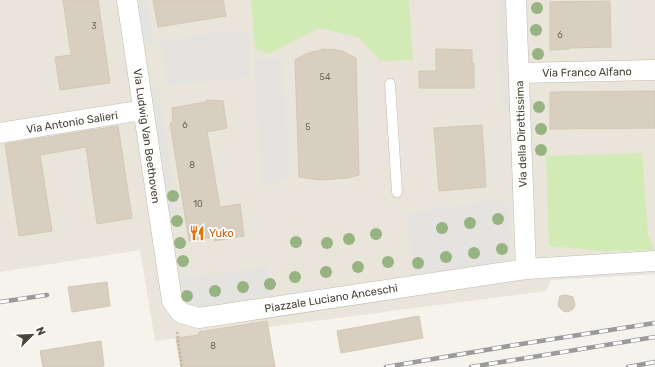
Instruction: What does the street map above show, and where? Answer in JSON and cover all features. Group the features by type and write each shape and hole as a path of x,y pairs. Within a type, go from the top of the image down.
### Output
{"street":[{"name":"Via Ludwig Van Beethoven","path":"127,0 167,272"},
{"name":"Via della Direttissima","path":"516,0 526,269"},
{"name":"Via Franco Alfano","path":"519,73 655,70"},
{"name":"Via Antonio Salieri","path":"0,133 143,110"},
{"name":"Piazzale Luciano Anceschi","path":"167,272 172,301 181,313 199,318 526,269 655,261"}],"lane":[{"path":"390,84 397,192"}],"path":[{"path":"181,356 182,367"}],"shaded area":[{"path":"0,0 655,0 655,274 551,280 546,291 268,327 267,321 199,332 199,335 155,341 140,250 0,272"},
{"path":"133,0 147,0 154,45 139,41"},
{"path":"499,0 511,0 512,105 500,105"},
{"path":"229,31 249,32 251,77 167,85 161,41"},
{"path":"254,58 282,58 290,178 273,183 262,184"},
{"path":"147,87 158,90 181,228 168,224"},
{"path":"492,200 509,204 511,239 509,252 505,260 495,265 415,277 406,214"},
{"path":"267,266 271,297 195,308 187,305 180,297 177,279"},
{"path":"655,267 655,274 551,280 551,275"}],"green space":[{"path":"251,0 409,0 413,60 381,61 358,37 319,28 269,54 255,49"},
{"path":"642,153 648,234 654,250 600,251 549,246 546,156"}],"building":[{"path":"63,0 98,0 110,83 60,90 55,57 71,55"},
{"path":"153,0 223,0 226,16 158,27"},
{"path":"610,1 611,47 550,50 550,2"},
{"path":"324,49 342,51 356,58 359,175 348,178 320,180 299,177 295,60 306,54"},
{"path":"436,49 472,50 472,63 474,63 474,88 419,88 419,71 436,71"},
{"path":"655,91 655,128 550,129 550,92"},
{"path":"207,100 223,101 227,128 207,132 220,207 240,204 244,236 214,241 214,237 189,241 170,123 173,123 172,108 205,102"},
{"path":"482,125 486,187 439,191 434,128"},
{"path":"118,126 132,218 97,224 86,147 40,155 52,231 19,236 5,144"},
{"path":"107,282 110,306 72,312 68,287"},
{"path":"566,295 573,297 575,305 573,309 568,312 563,311 558,304 560,296"},
{"path":"419,316 423,338 341,353 337,331"},
{"path":"267,321 275,367 181,367 176,338 199,335 199,332"},
{"path":"101,341 104,366 43,367 40,351"}],"railway":[{"path":"0,302 47,295"},
{"path":"386,367 655,323"},
{"path":"471,367 655,337"},
{"path":"628,367 655,362"}],"place":[{"name":"Yuko","path":"197,233"}]}
